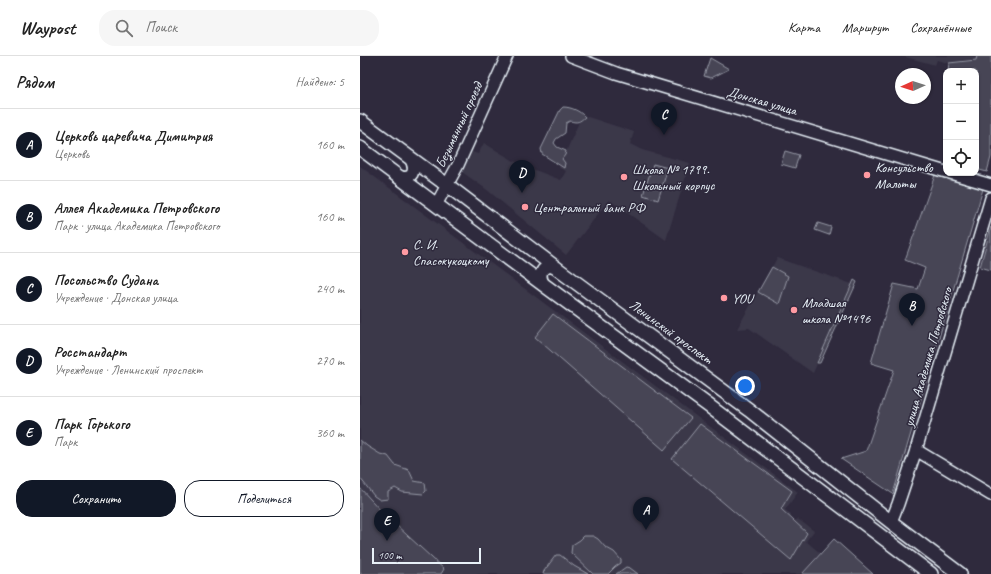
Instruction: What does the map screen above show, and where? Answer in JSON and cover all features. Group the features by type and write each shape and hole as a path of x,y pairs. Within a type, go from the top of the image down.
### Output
{"main road":[{"name":"Ленинский проспект","path":"360,121 749,410 891,522 960,574"},
{"path":"360,148 544,285 716,410 925,572"}],"street":[{"name":"Безымянный проезд","path":"436,205 461,159 507,56"},
{"name":"Донская улица","path":"571,56 638,80 943,171"},
{"path":"397,176 407,178 413,172 414,167 410,158"},
{"path":"960,176 991,185"},
{"name":"улица Академика Петровского","path":"891,522 916,450 991,198"},
{"path":"544,285 540,277 542,271 552,266 557,268"},
{"path":"916,450 991,495"}],"shaded area":[{"path":"902,56 977,56 976,59 948,63 937,60 935,65"},
{"path":"977,56 991,56 991,157 987,172 979,170 979,68 948,68 949,63 976,60"},
{"path":"710,58 729,69 711,78 704,76"},
{"path":"563,107 575,110 585,117 578,122 570,121 566,123 565,133 556,139 554,143 557,147 566,151 562,159 565,163 564,168 542,154 541,149 560,110"},
{"path":"582,115 634,132 630,144 642,150 690,163 666,240 609,200 566,255 486,189 462,172 472,152 478,154 484,143 514,161 561,180 566,171 559,168"},
{"path":"785,151 799,155 795,168 781,164"},
{"path":"653,164 668,168 658,200 643,195"},
{"path":"360,166 798,492 785,510 791,514 790,518 794,521 798,519 814,531 806,541 820,553 802,574 441,574 444,569 383,513 360,488"},
{"path":"935,175 983,189 893,494 841,459 866,451 894,370 871,363 894,284 918,289 925,268 905,260"},
{"path":"818,223 831,227 829,235 815,230"},
{"path":"991,227 991,270 980,267"},
{"name":"Младшая школа №1496","path":"777,258 852,284 813,373 749,328 737,329"},
{"path":"772,267 788,276 779,304 758,292"},
{"path":"854,280 857,282 820,363 817,363"},
{"path":"553,314 691,418 664,450 535,337"},
{"path":"700,424 792,491 781,509 807,533 791,560 672,459"},
{"path":"360,440 380,454 388,456 395,465 409,470 414,481 425,483 426,491 423,494 402,492 395,488 388,492 388,499 380,500 374,496 360,478"},
{"path":"360,488 383,513 444,569 441,574 360,574"},
{"path":"584,536 593,536 598,539 605,547 614,552 621,560 621,563 608,574 593,574 571,553 572,545"},
{"path":"834,539 873,574 802,574"},
{"path":"556,555 560,555 574,566 588,574 543,574"},
{"path":"626,567 630,568 638,574 616,574"}],"place":[{"name":"Посольство Судана","path":"664,135"},
{"name":"Консульство Мальты","path":"867,175"},
{"name":"Школа № 1799. Школьный корпус","path":"624,177"},
{"name":"Росстандарт","path":"522,193"},
{"name":"Центральный банк РФ","path":"525,207"},
{"name":"С. И. Спасокукоцкому","path":"405,252"},
{"name":"YOU","path":"724,298"},
{"name":"Младшая школа №1496","path":"794,310"},
{"name":"Аллея Академика Петровского","path":"912,326"},
{"name":"Церковь царевича Димитрия","path":"646,530"},
{"name":"Парк Горького","path":"387,541"}]}
